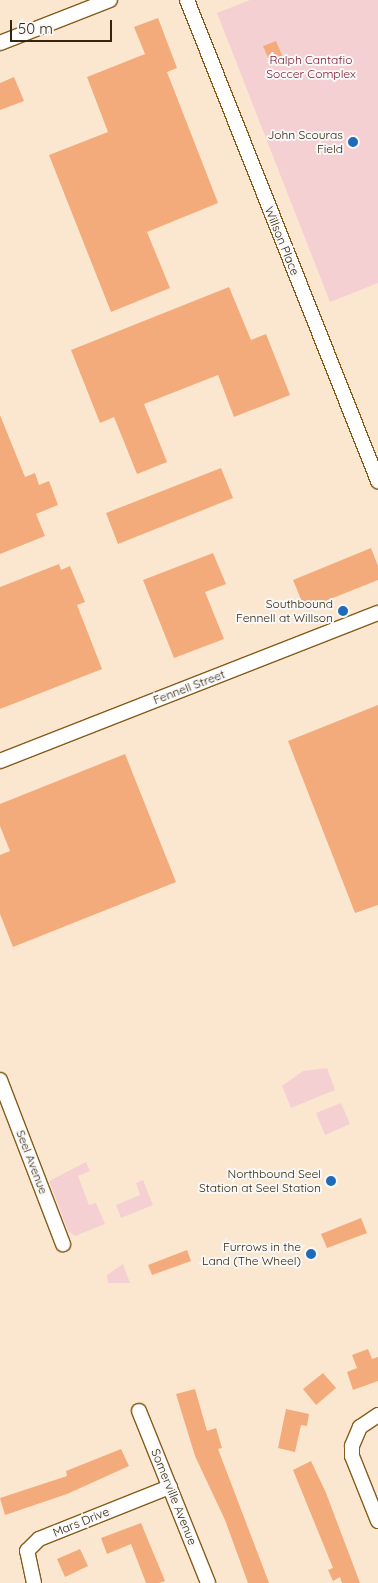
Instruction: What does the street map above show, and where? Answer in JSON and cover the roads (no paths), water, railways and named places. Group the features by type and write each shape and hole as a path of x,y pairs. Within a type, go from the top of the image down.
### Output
{"street":[{"path":"0,43 110,0"},
{"name":"Willson Place","path":"187,0 378,481"},
{"name":"Fennell Street","path":"0,761 378,613"},
{"name":"Seel Avenue","path":"0,1080 63,1244"},
{"name":"Somerville Avenue","path":"139,1411 208,1583"},
{"path":"378,1416 360,1427 352,1446 352,1456 378,1521"},
{"name":"Mars Drive","path":"34,1583 27,1551 39,1539 170,1487"}],"place":[{"name":"John Scouras Field","path":"353,142"},
{"name":"Southbound Fennell at Willson","path":"343,611"},
{"name":"Northbound Seel Station at Seel Station","path":"331,1181"},
{"name":"Furrows in the Land (The Wheel)","path":"311,1254"}],"park label":[{"name":"Ralph Cantafio Soccer Complex","path":"311,67"}]}
